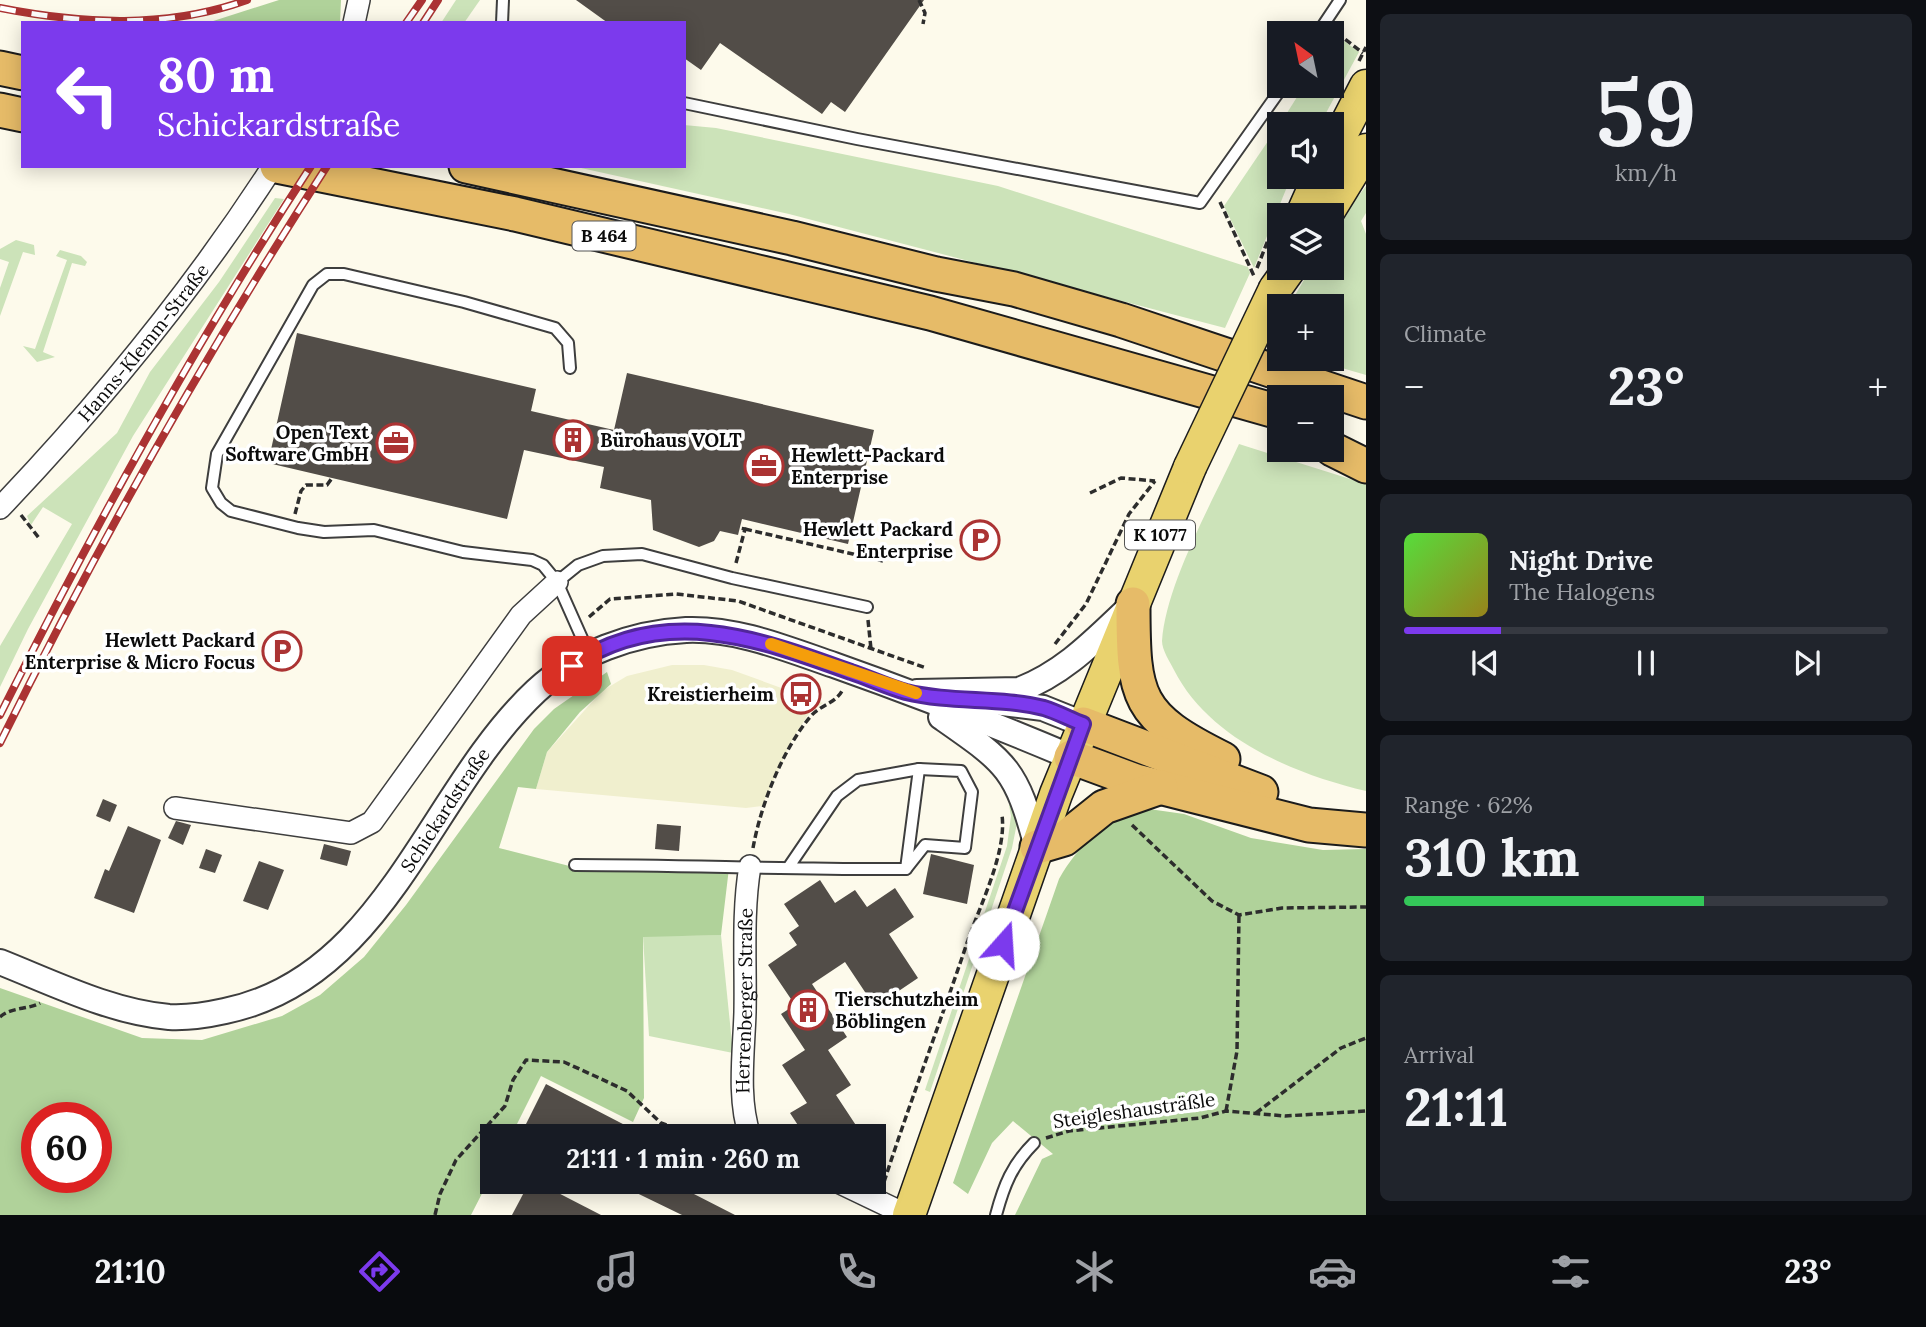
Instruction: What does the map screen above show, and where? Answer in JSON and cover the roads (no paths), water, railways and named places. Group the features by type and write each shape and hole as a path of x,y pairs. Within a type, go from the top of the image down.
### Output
{"highway":[{"path":"0,68 21,73"},
{"path":"0,110 21,115"},
{"name":"B 464","path":"475,168 792,238 936,275 1014,289 1121,320 1316,385"},
{"name":"B 464","path":"269,174 515,214 917,310 1267,409"},
{"path":"1316,385 1352,379 1366,384"},
{"name":"B 464","path":"1192,389 1267,420"},
{"name":"B 464","path":"1344,395 1366,402"},
{"path":"1344,434 1366,442"},
{"path":"1344,455 1366,466"},
{"path":"1133,604 1135,674 1146,703 1154,715 1182,737 1251,772 1297,804"},
{"path":"1083,724 1297,804 1366,815"},
{"path":"1071,757 1161,788 1309,825 1366,830"},
{"path":"1037,847 1063,839 1104,807 1161,788"}],"main road":[{"path":"1344,129 1366,86"},
{"path":"1333,203 1366,150"},
{"path":"1299,203 1310,189"},
{"name":"K 1077","path":"908,1215 1037,847 1083,724 1133,604 1176,468 1269,280"}],"street":[{"path":"354,21 359,0"},
{"name":"Hanns-Klemm-Straße","path":"0,508 91,412 203,270 269,174"},
{"path":"174,808 351,833 372,822 521,615 557,582"},
{"path":"906,692 1019,690 1051,677 1074,660 1133,604"},
{"name":"Schickardstraße","path":"0,962 131,1010 181,1017 204,1016 245,1007 307,977 333,957 393,887 499,730 538,689 589,654 637,636 688,630 731,634 782,647 851,671 1071,757"},
{"path":"906,692 986,748 1012,773 1026,805 1037,847"},
{"name":"Schickardstraße","path":"906,692 1044,708 1083,724"},
{"name":"Herrenberger Straße","path":"748,1124 745,1104 745,919 750,866"},
{"path":"864,1194 908,1215"}],"lane":[{"path":"502,21 503,0"},
{"path":"1326,21 1340,0"},
{"path":"686,103 1152,196 1200,203 1274,98"},
{"path":"570,369 568,344 555,328 464,302 344,274 327,274 313,285 217,454 212,470 212,488 221,503 232,511 292,526 324,532 374,530 463,552 532,560 543,565 557,582 589,654"},
{"path":"557,582 578,565 618,553 642,554 732,578 867,607"},
{"path":"906,869 919,769"},
{"path":"788,868 837,796 858,780 919,769 961,771 972,792 965,848 925,845 906,869"},
{"path":"575,865 906,869"},
{"path":"996,1215 1004,1184 1016,1160 1034,1143"}],"railway":[{"path":"0,8 62,18 124,21 186,16 247,0"},
{"path":"407,21 422,0"},
{"path":"424,21 438,0"},
{"path":"0,715 72,575 187,367 310,168"},
{"path":"0,743 155,450 239,307 326,168"}],"place":[{"name":"Bürohaus VOLT","path":"573,440"},
{"name":"Open Text Software GmbH","path":"396,443"},
{"name":"Hewlett-Packard Enterprise","path":"764,466"},
{"name":"Hewlett Packard Enterprise","path":"980,540"},
{"name":"Hewlett Packard Enterprise & Micro Focus","path":"282,651"},
{"name":"Kreistierheim","path":"801,694"},
{"name":"Tierschutzheim Böblingen","path":"808,1010"}]}
